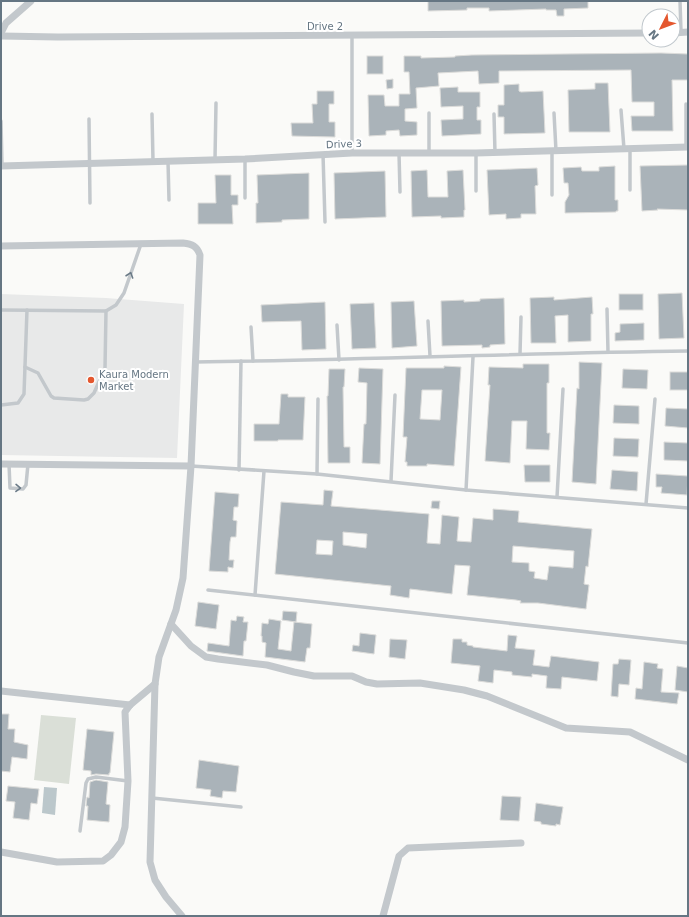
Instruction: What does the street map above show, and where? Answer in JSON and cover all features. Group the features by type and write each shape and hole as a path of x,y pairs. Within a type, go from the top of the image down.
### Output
{"street":[{"path":"1,33 6,23 31,1"},
{"name":"Drive 2","path":"1,36 58,38 641,33"},
{"name":"Drive 3","path":"2,166 168,160 245,159 352,153 554,152 687,147"},
{"path":"1,246 191,243 198,250 200,255 191,466 183,578 176,610 159,658 155,684 150,862 155,880 166,897 182,916"},
{"path":"5,464 191,466"},
{"path":"171,624 191,646 206,657 267,665 314,676 352,676 366,682 377,684 420,683 464,690 487,696 566,728 630,732 688,760"},
{"path":"1,852 57,862 103,861 111,855 121,842 125,827 128,781 125,712 130,705 155,684"},
{"path":"1,691 130,705"},
{"path":"383,916 399,856 408,848 521,843"}],"lane":[{"path":"680,1 685,32"},
{"path":"352,36 352,153"},
{"path":"215,159 216,103"},
{"path":"686,104 687,147"},
{"path":"621,110 627,150 630,190"},
{"path":"429,113 429,153"},
{"path":"552,195 554,113"},
{"path":"152,114 153,161"},
{"path":"494,114 495,153"},
{"path":"89,119 90,203"},
{"path":"1,121 2,166"},
{"path":"399,152 400,192"},
{"path":"476,153 476,191"},
{"path":"323,154 325,222"},
{"path":"245,159 245,198"},
{"path":"168,160 169,200"},
{"path":"1,310 106,311 116,305 124,293 141,243"},
{"path":"607,309 608,352"},
{"path":"1,405 18,403 24,394 27,310"},
{"path":"25,367 38,373 51,396 54,398 88,399 94,393 105,368 106,311"},
{"path":"520,354 521,317"},
{"path":"428,321 430,356"},
{"path":"337,325 339,360"},
{"path":"252,327 253,361"},
{"path":"195,362 339,360 430,356 688,351"},
{"path":"466,490 473,356"},
{"path":"239,470 241,361"},
{"path":"557,497 563,389"},
{"path":"391,481 395,395"},
{"path":"317,474 318,399"},
{"path":"646,504 655,399"},
{"path":"5,464 10,488 24,489 26,485 28,464"},
{"path":"191,466 317,474 466,490 688,508"},
{"path":"255,595 264,471"},
{"path":"208,590 688,643"},
{"path":"80,832 86,783 88,779 93,777 128,781"},
{"path":"152,798 241,807"}],"shaded area":[{"name":"Kaura Modern Market","path":"1,294 106,298 184,304 177,458 1,455"},
{"path":"41,715 76,718 69,784 34,780"},
{"path":"44,787 57,788 55,815 42,813"}],"building":[{"path":"428,1 588,1 588,8 564,9 564,16 557,16 556,10 546,9 489,11 489,8 467,8 467,10 428,11"},
{"path":"688,54 688,80 672,80 673,131 632,131 631,116 654,116 654,102 632,102 631,70 499,71 499,83 479,84 478,71 438,73 439,86 416,88 417,108 405,109 405,121 417,122 417,135 400,136 399,130 386,131 386,135 369,136 368,95 384,95 385,106 399,106 399,94 410,94 409,72 404,72 404,56 421,56 421,58 472,55"},
{"path":"367,56 383,56 383,74 367,74"},
{"path":"393,79 393,88 387,89 386,80"},
{"path":"595,83 608,83 610,132 569,132 568,90 595,89"},
{"path":"519,84 519,91 521,92 543,91 545,133 504,134 504,117 498,117 498,105 504,105 504,85"},
{"path":"458,87 458,92 480,92 480,107 477,107 477,120 481,120 481,134 442,136 441,120 463,119 463,106 441,107 440,88"},
{"path":"317,91 334,91 334,104 329,104 329,122 335,122 335,137 292,136 291,123 313,123 312,104 317,104"},
{"path":"688,165 688,210 657,209 658,210 642,211 640,166"},
{"path":"615,166 615,200 618,200 618,211 565,213 565,202 569,195 568,183 564,183 563,168 581,167 582,171 599,171 599,167"},
{"path":"537,168 538,185 535,186 536,214 521,214 521,218 506,219 506,214 489,215 487,170"},
{"path":"427,170 428,197 448,197 447,171 463,170 464,217 412,217 411,171"},
{"path":"385,171 386,217 335,219 334,173"},
{"path":"309,173 309,219 256,223 256,203 258,203 257,175"},
{"path":"215,175 231,175 231,195 238,195 238,205 232,205 233,224 198,224 198,203 216,203"},
{"path":"682,293 684,338 659,339 658,294"},
{"path":"619,294 643,294 643,310 619,310"},
{"path":"554,297 554,300 592,297 593,314 591,314 591,341 568,342 568,315 555,316 556,343 531,343 530,298"},
{"path":"504,298 505,344 490,345 490,347 482,348 482,345 442,346 441,301 464,300 464,302 480,301 480,299"},
{"path":"414,301 417,346 392,348 391,302"},
{"path":"325,302 326,349 302,350 301,321 262,322 261,305"},
{"path":"374,303 376,348 352,349 350,304"},
{"path":"644,323 644,340 615,341 615,333 620,332 620,324"},
{"path":"579,362 602,363 596,484 572,482 577,388 579,389"},
{"path":"523,364 549,364 549,383 547,383 547,433 550,433 549,450 526,449 527,421 512,421 510,463 485,461 490,385 488,385 489,367 523,368"},
{"path":"444,366 461,367 454,466 427,464 427,466 407,466 407,462 405,462 407,437 403,437 406,368 444,368","holes":["422,390 442,390 440,420 420,419"]},
{"path":"359,368 383,369 380,464 362,463 364,424 366,424 367,383 358,382"},
{"path":"329,369 345,369 343,387 344,447 350,447 350,463 328,463 327,396"},
{"path":"623,369 648,370 647,389 622,388"},
{"path":"670,372 688,372 688,390 670,390"},
{"path":"281,394 288,394 288,397 305,397 303,440 254,441 254,424 279,424"},
{"path":"614,405 639,406 639,424 613,423"},
{"path":"666,408 688,409 688,428 665,426"},
{"path":"614,438 639,439 638,457 613,456"},
{"path":"664,442 688,443 688,461 664,460"},
{"path":"524,465 550,465 550,482 525,482"},
{"path":"612,470 638,472 637,491 610,489"},
{"path":"656,474 688,476 687,495 661,493 662,487 656,487"},
{"path":"324,490 333,491 331,506 429,514 427,543 440,544 442,515 459,517 457,541 471,542 473,518 493,520 493,509 519,511 518,522 592,529 588,567 586,566 584,584 589,585 586,609 538,603 520,603 521,601 516,600 467,595 470,566 455,565 452,594 410,589 409,598 390,595 391,586 275,574 281,502 323,505","holes":["343,532 367,534 366,548 343,545","317,540 333,541 332,555 316,554","513,546 574,551 573,568 549,566 547,580 534,578 535,572 529,571 529,563 512,562"]},
{"path":"215,492 239,494 238,507 234,507 233,520 237,521 236,537 231,537 230,542 229,560 234,560 233,568 228,567 228,572 209,571"},
{"path":"432,501 440,501 439,509 431,508"},
{"path":"198,602 219,605 216,629 195,626"},
{"path":"283,611 297,612 296,622 282,620"},
{"path":"237,616 244,617 243,622 248,622 243,656 207,651 208,643 229,646 231,620 236,621"},
{"path":"269,619 281,621 278,649 291,651 294,622 312,624 310,648 307,648 305,662 265,657 266,643 262,642 262,623 268,624"},
{"path":"360,633 376,635 374,654 352,651 353,645 359,646"},
{"path":"508,635 517,636 515,648 535,650 533,665 549,667 551,656 599,662 597,681 562,677 561,689 546,688 547,676 532,674 532,677 512,675 512,672 494,670 493,683 478,681 480,666 451,663 453,639 462,639 462,642 467,642 467,645 473,647 507,651"},
{"path":"390,639 407,640 405,659 389,657"},
{"path":"619,659 631,660 629,685 619,684 618,697 611,696 613,664 618,664"},
{"path":"644,662 658,664 657,668 663,669 661,692 679,693 677,704 635,699 636,688 642,689"},
{"path":"677,666 688,668 688,692 675,690"},
{"path":"1,714 9,714 8,729 15,729 14,742 28,745 27,759 12,757 10,772 1,771"},
{"path":"87,729 114,732 109,775 91,775 91,771 83,770"},
{"path":"199,760 239,766 236,792 223,791 222,798 210,796 211,790 196,788"},
{"path":"96,780 108,782 106,804 110,805 109,822 87,820 88,806 86,806 87,797 89,798 90,782"},
{"path":"8,786 39,789 37,804 31,803 29,820 13,818 15,802 6,801"},
{"path":"502,796 521,797 519,821 500,820"},
{"path":"536,803 563,807 560,825 556,824 556,826 541,824 541,822 534,821"}],"place":[{"name":"Kaura Modern Market","path":"91,380"}]}
